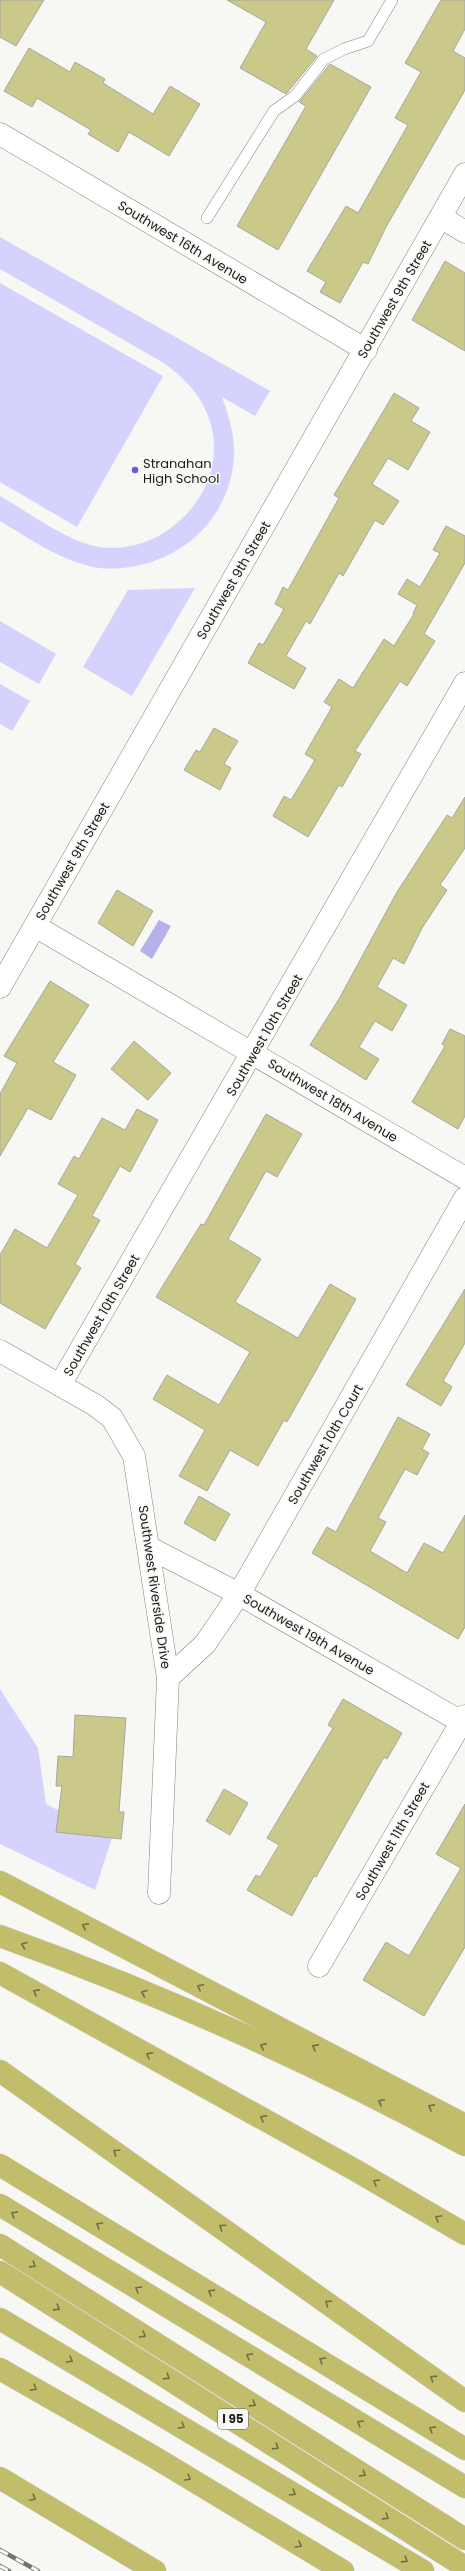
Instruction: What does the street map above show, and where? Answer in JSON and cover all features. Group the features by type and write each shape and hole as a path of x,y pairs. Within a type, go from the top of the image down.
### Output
{"highway":[{"path":"0,1882 465,2125"},
{"path":"0,1936 96,1973 239,2034 374,2098 465,2145"},
{"path":"0,1973 349,2166 465,2234"},
{"path":"0,2071 465,2401"},
{"path":"0,2165 182,2274 465,2449"},
{"path":"0,2205 465,2487"},
{"path":"0,2244 465,2539"},
{"name":"I 95","path":"0,2272 465,2567"},
{"path":"0,2319 423,2571"},
{"path":"0,2369 148,2454 343,2571"},
{"path":"0,2478 155,2571"}],"street":[{"name":"Southwest 16th Avenue","path":"0,134 366,350"},
{"name":"Southwest 9th Street","path":"0,987 366,350 465,174"},
{"path":"441,218 465,232"},
{"name":"Southwest 10th Street","path":"60,1385 253,1053 465,683"},
{"name":"Southwest 18th Avenue","path":"34,926 465,1178"},
{"name":"Southwest 10th Court","path":"168,1678 205,1644 239,1594 465,1198"},
{"name":"Southwest Riverside Drive","path":"0,1350 95,1405 112,1418 134,1456 150,1548 168,1678 159,1893"},
{"name":"Southwest 19th Avenue","path":"150,1548 239,1594 464,1721"},
{"name":"Southwest 11th Street","path":"319,1966 464,1721"}],"lane":[{"path":"207,218 274,111 295,96 324,59 344,49 368,41 392,0"}],"shaded area":[{"path":"0,237 270,391 255,416 222,397 234,441 234,456 231,478 224,499 213,517 199,533 183,546 164,557 144,564 122,568 93,567 54,553 0,521 0,496 48,526 87,544 99,547 124,547 147,541 168,530 186,514 201,495 210,473 214,449 211,425 208,415 198,397 186,381 162,362 0,269"},
{"path":"0,283 163,376 77,527 0,482"},
{"path":"195,588 132,696 83,667 128,590"},
{"path":"0,621 56,654 39,684 0,662"},
{"path":"0,684 30,701 12,731 0,724"},
{"path":"159,920 171,926 152,959 140,951"},
{"path":"0,1689 38,1748 46,1804 112,1838 95,1890 0,1844"}],"building":[{"path":"0,0 44,0 16,46 0,37"},
{"path":"227,0 334,0 306,49 317,56 286,94 240,68 266,22"},
{"path":"441,0 465,0 465,29 453,51 465,58 465,90 386,227 368,264 363,262 340,303 320,292 326,282 307,271 346,206 358,213 408,125 395,118 421,72 405,63"},
{"path":"29,48 70,72 75,62 105,79 103,83 153,114 170,86 200,104 169,156 129,132 118,152 88,134 91,130 37,98 32,107 4,91"},
{"path":"330,64 371,87 278,250 237,226 306,106 299,102"},
{"path":"445,261 465,273 465,351 412,320"},
{"path":"394,393 419,408 411,421 430,432 408,470 388,458 372,484 399,501 383,525 375,520 343,576 339,573 310,624 306,621 286,656 306,668 294,689 248,663 259,643 263,645 284,609 275,604 283,587 288,590 339,498 334,495"},
{"path":"446,526 465,536 465,563 424,634 435,641 407,686 400,681 355,751 361,754 342,787 339,785 308,837 273,816 284,796 291,800 315,760 305,754 332,707 324,702 339,679 353,688 384,639 394,646 414,614 413,613 417,605 398,594 407,579 420,587 440,553 433,550"},
{"path":"214,728 238,741 224,764 231,768 220,790 184,770 196,750 200,752"},
{"path":"465,797 465,848 440,885 447,890 422,928 404,964 393,958 377,987 407,1005 392,1031 375,1021 359,1047 379,1059 366,1080 310,1045 339,999 397,892 447,815 452,818"},
{"path":"117,890 153,911 133,946 98,923"},
{"path":"50,981 89,1005 53,1062 76,1075 51,1120 28,1108 0,1156 0,1094 17,1063 4,1056"},
{"path":"450,1029 465,1036 465,1116 458,1129 412,1102 445,1046 442,1044"},
{"path":"134,1041 171,1073 148,1100 111,1069"},
{"path":"137,1109 158,1120 130,1172 120,1166 92,1216 100,1220 75,1264 81,1268 45,1329 0,1303 0,1255 15,1229 47,1248 78,1195 58,1184 74,1156 79,1159 102,1118 125,1130"},
{"path":"266,1114 302,1134 277,1177 266,1171 228,1239 261,1259 235,1302 298,1338 330,1284 356,1299 287,1422 284,1420 258,1466 230,1450 207,1491 179,1476 205,1430 153,1399 167,1375 219,1405 250,1352 156,1297 201,1224 204,1225"},
{"path":"465,1289 465,1343 443,1381 452,1387 441,1406 406,1385"},
{"path":"398,1417 430,1434 422,1449 429,1453 417,1475 405,1469 378,1518 386,1522 370,1551 407,1573 424,1543 443,1553 465,1515 465,1627 458,1639 312,1553 327,1527 336,1532"},
{"path":"199,1496 230,1514 215,1541 184,1523"},
{"path":"343,1699 402,1733 387,1759 384,1757 316,1877 314,1876 292,1916 247,1890 256,1875 260,1877 279,1845 267,1838 333,1728 328,1725"},
{"path":"75,1715 126,1718 119,1812 124,1812 121,1839 56,1832 62,1786 56,1786 58,1756 73,1757"},
{"path":"224,1789 248,1803 230,1835 206,1821"},
{"path":"465,1804 465,1947 424,2016 363,1980 386,1942 409,1956 461,1868 436,1854"}],"railway":[{"path":"0,2550 38,2571"},
{"path":"0,2566 9,2571"}],"place":[{"name":"Stranahan High School","path":"135,470"}]}
